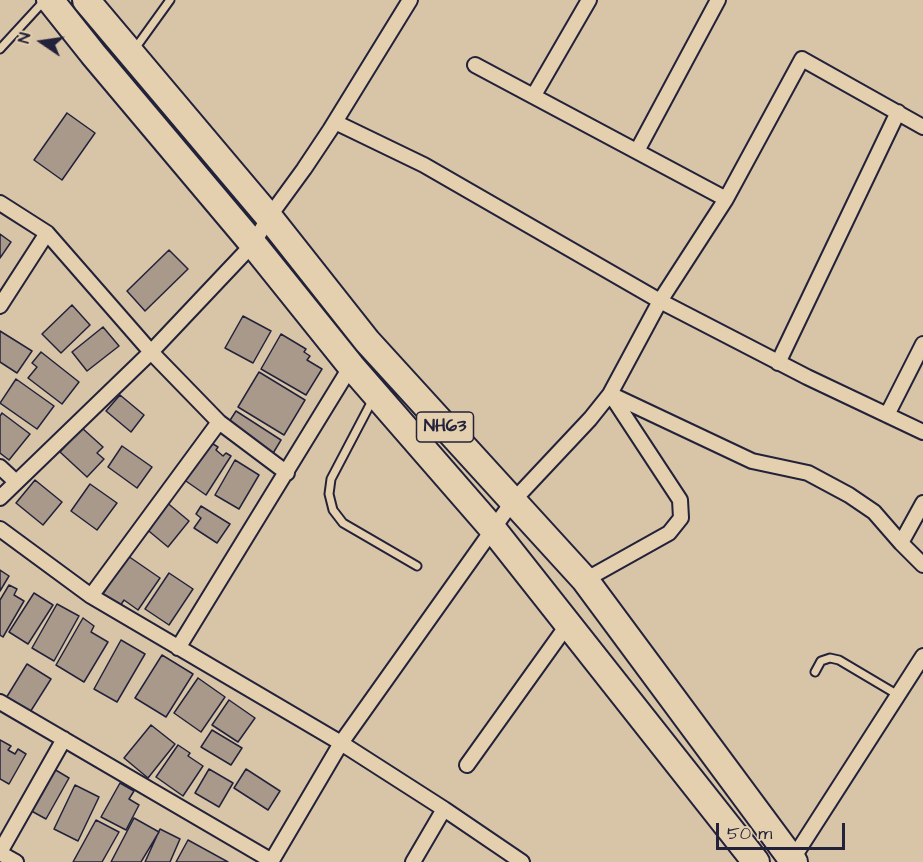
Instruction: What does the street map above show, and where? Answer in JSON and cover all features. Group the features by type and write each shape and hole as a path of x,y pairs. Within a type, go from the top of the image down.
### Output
{"highway":[{"name":"NH63","path":"50,0 253,244 351,366 492,528 756,862"},
{"name":"NH63","path":"86,0 268,217 367,341 585,580 793,861"}],"street":[{"path":"0,498 151,352 253,244 268,217 335,122 410,0"},
{"path":"534,95 589,0"},
{"path":"637,151 718,0"},
{"path":"0,702 271,862 341,743 492,528 513,501 590,419 610,394 660,301 726,199 802,58 923,127"},
{"path":"475,65 726,199"},
{"path":"778,363 898,112"},
{"path":"335,122 423,165 660,301 778,363 923,432"},
{"path":"0,203 46,233 151,352 219,422 287,473"},
{"path":"0,306 46,233"},
{"path":"887,415 923,344"},
{"path":"178,648 351,366"},
{"path":"610,394 752,461 808,473 849,495 874,512 923,565"},
{"path":"585,580 669,533 681,518 680,500 610,394"},
{"path":"91,596 219,422"},
{"path":"0,467 15,481"},
{"path":"901,543 923,503"},
{"path":"0,529 91,596 341,743 522,862"},
{"path":"467,765 568,624"},
{"path":"793,861 923,656"},
{"path":"16,862 0,852 64,739"},
{"path":"413,862 444,809"}],"lane":[{"path":"0,49 45,0"},
{"path":"131,54 170,0"},
{"path":"376,394 331,479 329,494 333,510 343,523 417,566"},
{"path":"815,672 821,661 830,658 839,660 898,695"}],"building":[{"path":"67,113 95,133 62,180 34,160"},
{"path":"0,234 11,242 0,258"},
{"path":"169,250 188,269 145,311 127,291"},
{"path":"72,305 90,325 61,353 42,334"},
{"path":"243,316 271,331 253,363 225,348"},
{"path":"103,327 119,346 87,371 72,352"},
{"path":"0,331 32,351 17,373 0,362"},
{"path":"281,334 306,349 304,352 310,356 307,360 322,369 306,395 261,369"},
{"path":"41,352 79,382 62,404 28,378 37,367 32,363"},
{"path":"259,372 305,400 284,435 238,407"},
{"path":"16,379 54,406 37,429 0,403"},
{"path":"120,395 144,415 131,432 106,411"},
{"path":"236,411 281,440 272,455 227,425"},
{"path":"2,413 30,434 9,460 0,453 0,416"},
{"path":"82,428 103,447 97,453 104,459 87,477 60,452"},
{"path":"208,441 218,447 216,450 223,456 226,453 231,456 206,495 183,479"},
{"path":"122,446 152,467 137,488 108,467"},
{"path":"235,460 259,475 239,509 215,495"},
{"path":"35,480 62,502 43,525 16,503"},
{"path":"90,484 117,503 97,530 71,511"},
{"path":"165,501 189,521 168,547 144,527"},
{"path":"201,506 230,524 217,543 194,528 201,518 196,514"},
{"path":"128,556 160,578 138,610 124,600 118,609 101,597"},
{"path":"0,570 9,576 0,591"},
{"path":"169,573 193,589 169,625 145,609"},
{"path":"9,585 17,589 14,595 24,601 3,637 0,635 0,600"},
{"path":"34,593 53,605 28,644 9,632"},
{"path":"57,604 79,616 54,661 32,648"},
{"path":"83,618 94,626 91,632 108,642 84,682 56,665"},
{"path":"121,640 145,654 117,702 94,689"},
{"path":"162,655 193,674 166,717 135,698"},
{"path":"27,664 51,679 27,717 3,703"},
{"path":"198,678 225,697 201,732 174,713"},
{"path":"229,700 255,718 238,742 212,725"},
{"path":"151,725 175,744 148,778 124,758"},
{"path":"212,730 242,748 231,765 201,747"},
{"path":"0,740 11,746 8,750 15,754 18,749 26,754 9,784 0,779"},
{"path":"178,745 190,753 188,756 203,766 183,796 156,777"},
{"path":"49,766 69,778 46,819 26,808"},
{"path":"209,769 233,783 219,807 195,793"},
{"path":"246,769 280,791 268,810 234,788"},
{"path":"120,783 134,791 129,799 139,805 126,830 101,817"},
{"path":"75,785 99,797 78,841 54,829"},
{"path":"134,818 159,832 141,862 111,862"},
{"path":"96,820 119,832 102,862 73,862"},
{"path":"160,829 180,839 170,862 145,862"},
{"path":"188,840 228,862 176,862"}]}
